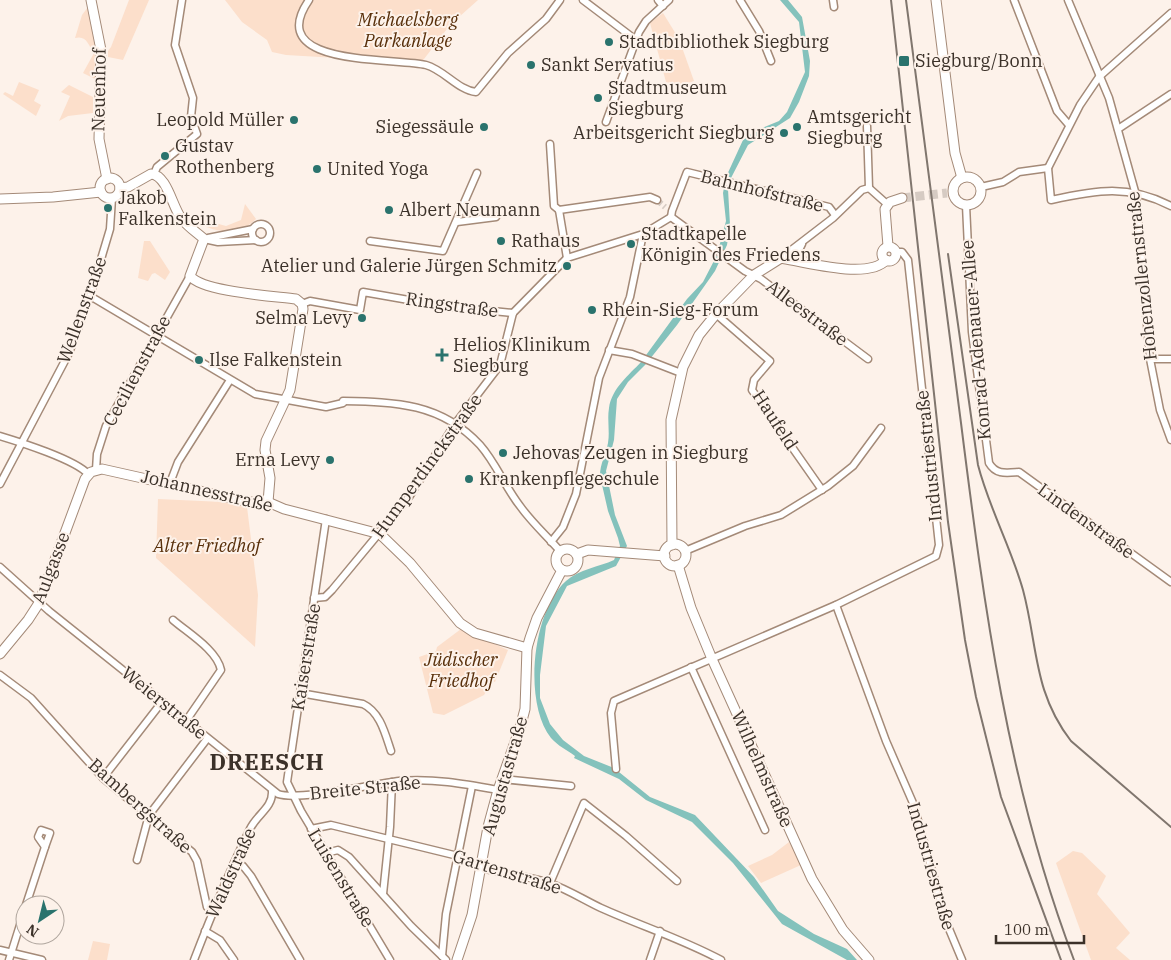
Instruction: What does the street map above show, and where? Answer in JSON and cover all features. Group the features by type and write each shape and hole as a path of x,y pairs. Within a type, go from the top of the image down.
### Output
{"main road":[{"name":"Neuenhof","path":"91,0 101,50 98,139 107,179"},
{"path":"936,0 955,153 962,178"},
{"path":"120,188 128,187 154,174 162,181 179,216 204,239"},
{"path":"962,178 975,180 981,187 978,200 966,205 959,202 950,192 962,178"},
{"path":"107,179 116,180 120,188 119,194 112,198 104,196 101,192 101,186 107,179"},
{"path":"0,198 53,197 101,192"},
{"path":"672,545 671,420 681,373 699,335 716,314 754,275 781,258 835,267 868,268 879,266 886,260 882,252 892,249 884,213 887,204 902,198"},
{"name":"Cecilienstraße","path":"190,276 204,239"},
{"path":"190,276 200,284 296,300 302,304 296,356 287,399 266,441 265,450 270,478 268,502"},
{"name":"Johannesstraße","path":"92,472 120,472 250,502 268,502 284,509 380,534"},
{"name":"Aulgasse","path":"0,654 28,620 39,603 77,497 92,472"},
{"path":"380,534 410,563 460,623 475,633 527,648"},
{"path":"678,544 685,551 685,558 678,565 670,564 665,556 667,548 672,545 678,544"},
{"path":"568,549 576,554 578,563 575,568 569,571 562,570 556,563 560,552 568,549"},
{"path":"576,554 588,550 665,556"},
{"name":"Wilhelmstraße","path":"678,565 712,659 812,879 843,930 869,960"},
{"name":"Augustastraße","path":"457,960 472,916 480,866 498,790 519,732 525,709 527,648 537,618 562,570"}],"street":[{"path":"154,174 157,167 197,134 191,117 193,98 175,45 182,0"},
{"path":"308,0 304,6 300,26 305,40 312,46 340,56 426,65 476,92 508,53 546,19 560,0"},
{"path":"582,0 636,40"},
{"path":"658,0 663,6"},
{"path":"606,122 636,40 646,21 669,0"},
{"path":"740,0 759,31 771,61"},
{"path":"1014,0 1057,112 1069,125"},
{"name":"Hohenzollernstraße","path":"1068,0 1109,98 1135,192 1150,359 1160,410 1171,440"},
{"path":"1171,14 1099,77 1069,125 1048,168 1052,200 1098,192 1127,190 1171,206"},
{"path":"1118,129 1171,94"},
{"path":"866,126 868,188 887,204"},
{"path":"550,144 554,206 558,210 567,258"},
{"path":"981,187 1003,182 1019,172 1048,168"},
{"name":"Bahnhofstraße","path":"669,212 686,172 829,207 835,215"},
{"path":"370,240 443,251 477,173"},
{"path":"781,258 803,243 868,188"},
{"path":"558,210 650,197 657,200"},
{"name":"Wellenstraße","path":"0,484 69,354 90,296 110,229 112,198"},
{"name":"Konrad-Adenauer-Allee","path":"966,205 970,300 977,378 986,452 989,463 997,472"},
{"name":"Ringstraße","path":"302,304 310,301 360,310 362,292 443,306 513,314 567,258 643,234 669,212"},
{"name":"Alleestraße","path":"669,212 868,359"},
{"path":"457,222 496,217"},
{"path":"261,224 269,230 267,240 218,242 204,239 253,229 261,224"},
{"path":"253,229 252,235 256,240"},
{"path":"551,542 563,527 576,494 599,378 630,297 643,234"},
{"path":"803,243 798,252 805,262"},
{"name":"Industriestraße","path":"616,769 611,713 614,701 836,605 932,560 939,551 908,260 902,252 892,249"},
{"name":"Cecilienstraße","path":"92,472 106,426 190,276"},
{"path":"90,296 156,337 255,394 326,407 343,402 395,403 431,410 455,424 480,446 518,504 560,552"},
{"name":"Humperdinckstraße","path":"314,598 325,597 332,590 409,497 455,424 500,365 513,314"},
{"name":"Haufeld","path":"716,314 770,360 754,380 752,390 822,490"},
{"path":"609,350 642,357 681,373"},
{"path":"1150,359 1171,359"},
{"path":"170,483 178,462 230,380"},
{"path":"685,551 745,526 781,515 822,490 853,466 881,428"},
{"path":"0,436 22,442 92,472"},
{"name":"Lindenstraße","path":"997,472 1019,472 1171,582"},
{"name":"Kaiserstraße","path":"292,795 287,782 326,519"},
{"name":"Weierstraße","path":"0,567 39,603 272,791 282,796 292,795"},
{"name":"Industriestraße","path":"836,605 886,741 913,803 947,924 962,960"},
{"path":"174,620 212,654 220,665 221,670 186,722"},
{"path":"691,667 765,830"},
{"name":"Bambergstraße","path":"0,675 31,698 103,778 149,815 195,857 205,900 208,907 213,910"},
{"path":"300,693 363,704 372,708 383,728 391,751"},
{"path":"103,778 162,702"},
{"path":"137,860 149,815 193,760 207,739"},
{"path":"502,779 571,786"},
{"name":"Breite Straße","path":"292,795 420,780 498,790"},
{"path":"383,894 389,839 392,782"},
{"path":"444,958 446,914 472,786"},
{"name":"Waldstraße","path":"194,960 213,910 251,825 272,802 272,791"},
{"name":"Luisenstraße","path":"292,795 390,960"},
{"path":"550,883 584,803 626,836 677,881"},
{"name":"Gartenstraße","path":"311,829 331,825 458,856 480,866 550,883 602,908 679,938 721,960"},
{"path":"29,895 45,847"},
{"path":"326,853 338,850 345,854 444,958"},
{"path":"234,863 243,866 251,876 300,960"},
{"path":"650,960 660,931"},
{"path":"205,932 220,940 234,960"},
{"path":"9,960 15,940"},
{"path":"0,950 42,960"}],"green space":[{"path":"129,0 149,0 123,60 108,57 108,51"},
{"name":"Michaelsberg Parkanlage","path":"225,0 306,0 297,17 300,39 312,48 337,58 286,55 272,52 267,40 242,22"},
{"name":"Michaelsberg Parkanlage","path":"312,0 478,0 450,25 421,63 355,56 320,46 308,39 303,29 304,18"},
{"path":"88,7 96,54 95,79 83,73 94,53 85,39 75,38 82,15"},
{"path":"663,13 679,39 694,81 680,86 666,82 650,23"},
{"path":"19,82 39,90 34,101 41,105 36,116 3,94 5,92 13,96"},
{"path":"69,85 93,97 93,113 68,116 59,121 70,96 61,92"},
{"path":"245,204 256,219 241,229 226,232 194,223 193,217 226,226 241,220"},
{"path":"144,241 150,241 170,272 165,280 155,273 152,274 148,281 138,278"},
{"name":"Alter Friedhof","path":"158,499 223,502 247,507 258,595 255,647 156,558"},
{"name":"Jüdischer Friedhof","path":"461,629 508,650 495,682 492,681 484,695 444,715 433,713 419,657 436,651 437,647"},
{"path":"789,842 801,865 761,883 748,866 772,855"},
{"path":"1073,851 1082,853 1106,876 1097,894 1130,933 1116,948 1130,960 1091,960 1056,863"},
{"path":"93,941 110,944 107,960 88,960"}],"water":[{"path":"780,0 788,0 802,17 810,61 809,76 799,102 790,118 748,145 731,178 728,189 730,225 727,245 715,271 677,325 646,364 628,382 617,399 614,440 606,471 615,515 627,546 616,566 567,586 546,626 540,675 540,698 550,724 563,740 584,756 614,768 650,797 695,815 754,877 778,911 814,934 847,949 857,960 847,960 782,924 733,863 692,822 646,800 619,779 574,758 575,756 551,738 542,722 534,681 539,635 545,613 554,595 571,577 614,560 620,546 608,511 600,476 608,443 608,412 614,394 622,382 641,362 687,299 703,282 717,255 726,221 723,193 726,177 743,140 755,131 779,121 787,112 805,72 799,22"}],"tunnel":[{"path":"902,198 947,193"},
{"path":"657,200 665,207"}],"railway":[{"path":"891,0 948,522 965,640 976,697 1001,797 1061,960"},
{"path":"906,0 989,628 1015,762 1032,829 1051,895 1074,960"},
{"path":"948,254 978,465 1023,590 1038,668 1050,705 1071,741 1171,827"}],"place":[{"name":"Stadtbibliothek Siegburg","path":"609,42"},
{"name":"Siegburg/Bonn","path":"904,61"},
{"name":"Sankt Servatius","path":"531,65"},
{"name":"Stadtmuseum Siegburg","path":"598,98"},
{"name":"Leopold Müller","path":"294,120"},
{"name":"Siegessäule","path":"484,127"},
{"name":"Amtsgericht Siegburg","path":"797,127"},
{"name":"Arbeitsgericht Siegburg","path":"784,133"},
{"name":"Gustav Rothenberg","path":"165,156"},
{"name":"United Yoga","path":"317,169"},
{"name":"Jakob Falkenstein","path":"108,208"},
{"name":"Albert Neumann","path":"389,210"},
{"name":"Rathaus","path":"501,241"},
{"name":"Stadtkapelle Königin des Friedens","path":"631,244"},
{"name":"Atelier und Galerie Jürgen Schmitz","path":"567,266"},
{"name":"Rhein-Sieg-Forum","path":"592,310"},
{"name":"Selma Levy","path":"362,318"},
{"name":"Helios Klinikum Siegburg","path":"442,355"},
{"name":"Ilse Falkenstein","path":"199,360"},
{"name":"Jehovas Zeugen in Siegburg","path":"503,453"},
{"name":"Erna Levy","path":"330,460"},
{"name":"Krankenpflegeschule","path":"469,479"}],"district":[{"name":"DREESCH","path":"267,762"}]}
